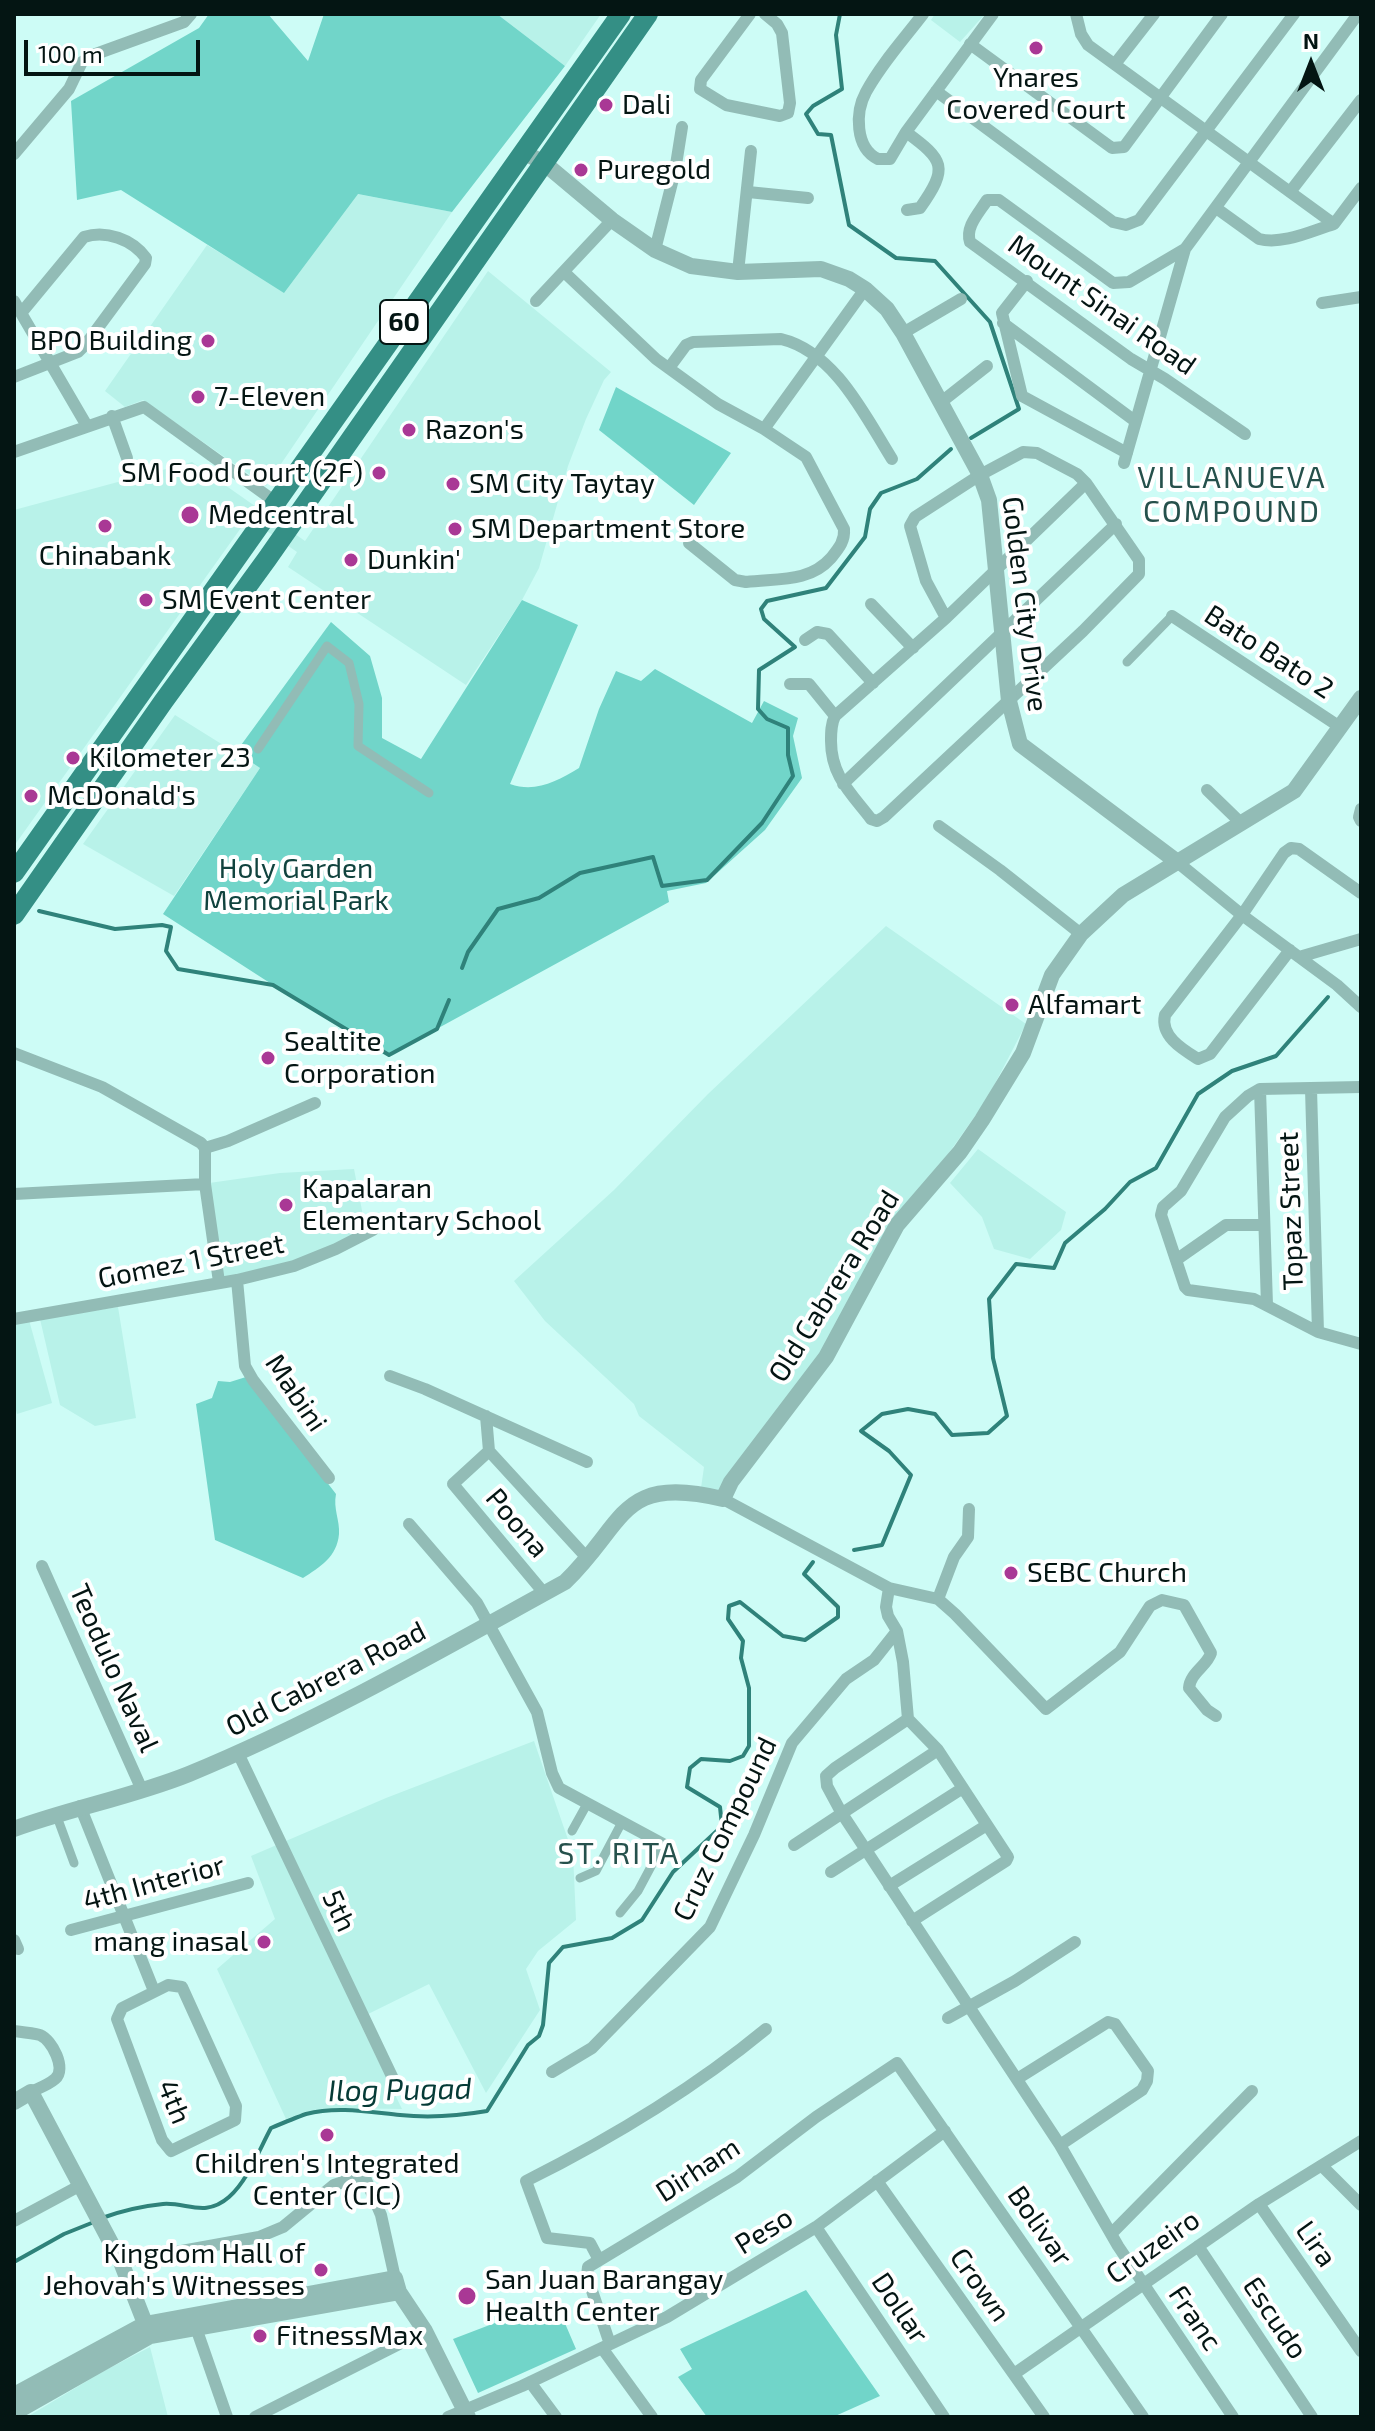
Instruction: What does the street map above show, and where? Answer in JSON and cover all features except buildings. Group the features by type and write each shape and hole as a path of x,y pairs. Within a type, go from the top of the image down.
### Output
{"main road":[{"name":"60","path":"14,873 621,14"},
{"name":"60","path":"14,915 648,14"}],"street":[{"path":"14,154 69,89 82,62 93,55 184,22 191,14"},
{"path":"750,14 701,80 700,89 726,105 780,116 788,113 790,103 782,33 765,14"},
{"path":"923,14 865,93 860,115 863,147 878,159 890,159 906,132 993,14"},
{"path":"1076,14 1081,34 1088,45 1334,224"},
{"path":"970,44 1112,148 1124,147 1222,14"},
{"path":"936,91 1113,222 1126,225 1139,220 1294,14"},
{"path":"1027,281 1003,309 1003,323 1019,391 1025,400 1125,458 1185,249 1358,14"},
{"path":"1115,64 1148,16"},
{"path":"1290,192 1361,100"},
{"path":"655,250 675,171 682,127"},
{"path":"906,132 937,158 940,165 934,186 920,208 907,210"},
{"path":"738,272 751,151"},
{"name":"Golden City Drive","path":"525,153 544,163 612,220 655,250 691,266 738,272 821,269 849,279 887,309 980,475 989,500 1009,701 1020,744 1337,985 1361,1007"},
{"path":"1216,208 1259,239 1278,240 1334,224 1361,188"},
{"path":"748,192 808,198"},
{"name":"Mount Sinai Road","path":"1185,249 1129,282 1113,283 999,200 987,200 970,229 970,242 1131,359 1245,434"},
{"path":"536,301 612,220"},
{"path":"14,377 49,364 70,357 86,344 145,264 146,258 124,239 106,234 84,237 18,307 49,364 87,426"},
{"path":"564,272 656,359 718,404 764,429 811,462 844,529 842,545 814,573 746,582 735,580 689,543"},
{"path":"764,429 865,289"},
{"path":"1322,303 1361,297"},
{"path":"903,333 961,299"},
{"path":"1003,323 1135,421"},
{"path":"669,368 686,345 693,342 790,341 817,358 844,385 892,459"},
{"path":"940,403 987,366"},
{"path":"14,452 144,407 277,503"},
{"path":"112,416 127,458"},
{"path":"946,618 926,581 910,526 915,517 980,475 1023,452 1030,452 1077,474 1086,483 1116,524 1139,560 1139,574 1083,631 884,817 877,821 871,819 843,784 834,767 831,727 835,716 946,618 1086,483"},
{"path":"843,784 1116,524"},
{"path":"871,604 913,648"},
{"path":"1127,662 1172,616"},
{"name":"Bato Bato 2","path":"1172,616 1340,727"},
{"path":"805,640 817,632 828,634 873,683"},
{"path":"258,749 327,646 349,663 359,704 358,746 429,793"},
{"path":"790,684 809,684 835,716"},
{"name":"Old Cabrera Road","path":"14,1829 80,1806 142,1790 238,1753 331,1710 565,1582 588,1559 616,1518 632,1504 659,1492 694,1492 723,1499 731,1482 826,1357 897,1225 960,1152 1008,1079 1023,1053 1052,975 1081,934 1123,895 1294,791 1361,698"},
{"path":"1207,790 1241,823"},
{"path":"1361,809 1361,821"},
{"path":"939,826 1081,934"},
{"path":"1361,893 1299,849 1291,848 1284,853 1242,915 1165,1015 1163,1024 1166,1032 1179,1047 1198,1059 1210,1054 1294,954 1361,939"},
{"path":"14,1053 102,1087 205,1148 315,1103"},
{"path":"1361,1087 1260,1089 1248,1096 1225,1117 1181,1191 1163,1207 1161,1215 1188,1290 1242,1296 1267,1305 1318,1332 1361,1344"},
{"path":"1260,1089 1267,1305"},
{"name":"Topaz Street","path":"1311,1089 1318,1332"},
{"path":"205,1148 205,1184 219,1282"},
{"path":"14,1194 205,1184"},
{"path":"1176,1260 1226,1225 1264,1225"},
{"name":"Gomez 1 Street","path":"14,1319 237,1280 294,1266 373,1230"},
{"name":"Mabini","path":"237,1280 245,1366 329,1478"},
{"path":"390,1376 587,1462"},
{"path":"486,1416 489,1451 588,1559"},
{"name":"Poona","path":"489,1451 453,1484 544,1593"},
{"path":"723,1499 889,1588 938,1599 1046,1709 1120,1652 1150,1606 1162,1600 1184,1605 1211,1653 1190,1681 1189,1688 1216,1716"},
{"path":"938,1599 954,1557 968,1537 969,1509"},
{"path":"409,1524 477,1603 537,1712 552,1773 559,1788 663,1844 638,1891 620,1913"},
{"name":"Teodulo Naval","path":"42,1566 142,1790"},
{"path":"889,1588 886,1607 897,1631 908,1719 938,1750 1008,1857 912,1921"},
{"name":"Cruz Compound","path":"552,2072 592,2048 710,1927 754,1835 792,1743 846,1679 874,1660 897,1631"},
{"name":"Franc","path":"908,1719 826,1776 827,1786 865,1850 1060,2145 1118,2246 1233,2417"},
{"path":"794,1845 938,1750"},
{"name":"5th","path":"238,1753 398,2089"},
{"path":"831,1872 963,1788"},
{"path":"572,1831 587,1804"},
{"path":"80,1806 154,1991"},
{"path":"56,1814 74,1863"},
{"path":"580,1878 596,1871 622,1822"},
{"path":"889,1886 987,1825"},
{"name":"4th Interior","path":"71,1930 248,1883"},
{"path":"948,2018 1015,1981 1075,1942"},
{"name":"4th","path":"168,1985 182,1987 236,2106 235,2120 171,2151 162,2140 117,2019 122,2008 154,1991 168,1985"},
{"path":"1017,2079 1108,2022 1115,2024 1148,2071 1142,2090 1060,2145"},
{"path":"652,2417 606,2346 587,2276 588,2267 599,2260 590,2243 547,2238 526,2181 598,2144 668,2102 766,2029"},
{"path":"14,2031 40,2035 49,2040 59,2066 55,2079 14,2102"},
{"name":"Dirham","path":"599,2260 737,2177 816,2117 897,2063"},
{"name":"Bolivar","path":"897,2063 1143,2417"},
{"path":"1111,2234 1252,2091"},
{"path":"31,2092 121,2262 148,2330"},
{"name":"Peso","path":"448,2417 466,2414 667,2317 816,2227 945,2131"},
{"name":"Cruzeiro","path":"1014,2374 1259,2204 1361,2141"},
{"path":"1323,2167 1361,2205"},
{"path":"121,2262 259,2237 283,2227 334,2185 364,2175 381,2215 397,2285 425,2331 466,2414"},
{"name":"Crown","path":"877,2181 1044,2417"},
{"path":"14,2221 81,2185"},
{"name":"Lira","path":"1259,2204 1361,2351"},
{"name":"Dollar","path":"816,2227 944,2417"},
{"name":"Escudo","path":"1198,2246 1312,2417"},
{"path":"17,2399 148,2330 397,2285"},
{"path":"194,2322 227,2417"},
{"path":"255,2417 425,2331"},
{"path":"530,2382 556,2417"}],"shaded area":[{"path":"497,14 601,14 565,66"},
{"path":"935,14 985,14 960,42 931,20"},
{"path":"305,184 452,212 266,486 143,400 125,407 105,391 207,245 245,268"},
{"name":"SM City Taytay","path":"488,271 611,372 604,380 586,419 568,466 539,568 522,600 466,685 288,567 297,552 248,518 14,846 14,510 192,462 305,541"},
{"path":"175,715 260,768 174,896 83,844"},
{"path":"886,926 1026,1024 987,1099 934,1174 826,1346 719,1493 701,1488 704,1467 639,1416 634,1404 545,1321 514,1281 614,1190 708,1094"},
{"path":"978,1149 1066,1212 1061,1230 1030,1259 994,1249 982,1217 950,1183"},
{"name":"Kapalaran Elementary School","path":"354,1169 365,1226 344,1245 292,1264 222,1279 209,1183 280,1173"},
{"path":"118,1307 136,1418 95,1426 60,1405 40,1319"},
{"path":"29,1320 52,1403 17,1414 14,1404 14,1323"},
{"path":"534,1741 573,1854 576,1920 538,1951 526,1969 540,2010 486,2093 429,1984 358,2019 402,2109 337,2108 306,2112 286,2119 217,1969 275,1919 251,1856 386,1798"},
{"path":"150,2347 168,2417 27,2417 102,2372"}],"green space":[{"path":"209,14 268,14 308,61 324,14 497,14 565,66 452,212 358,194 284,293 121,190 77,200 71,101 199,28"},
{"path":"616,387 731,453 694,505 599,430"},
{"name":"Holy Garden Memorial Park","path":"522,600 578,625 510,784 537,786 579,768 616,671 641,681 655,669 752,723 764,701 798,718 793,736 802,778 765,830 706,883 667,891 669,902 389,1055 163,914 260,768 236,752 331,622 370,656 382,698 382,738 421,759"},
{"path":"246,1377 336,1494 338,1542 331,1555 303,1578 215,1540 196,1404 212,1398 218,1381 230,1382"},
{"path":"806,2290 880,2396 833,2417 707,2417 678,2377 692,2369 680,2349"},
{"path":"555,2300 576,2349 478,2393 453,2339"}],"waterway":[{"path":"840,14 836,35 842,89 813,106 806,114 818,134 831,135 849,225 896,258 935,261 990,322 1019,409 971,438"},
{"path":"462,968 468,952 498,909 539,898 580,873 653,857 662,886 707,880 762,823 793,776 788,755 788,728 767,719 758,709 759,670 795,647 764,619 761,609 767,601 826,588 865,537 870,509 881,493 917,479 951,449"},
{"path":"39,911 115,929 171,927 166,951 178,969 273,985 389,1055 437,1029 449,1000"},
{"name":"Ilog Pugad","path":"854,1550 882,1545 911,1475 889,1451 861,1431 882,1414 908,1409 935,1414 952,1435 988,1433 1007,1416 993,1358 989,1299 1016,1264 1054,1268 1065,1243 1105,1209 1130,1182 1156,1168 1198,1094 1232,1071 1276,1056 1328,997"},
{"name":"Ilog Pugad","path":"102,2218 155,2205 204,2208 220,2203 242,2182 271,2128 306,2114 341,2110 433,2116 487,2111 528,2045 539,2036 543,2025 549,1963 563,1947 612,1938 642,1920 673,1872 722,1826 720,1807 687,1787 690,1768 701,1759 730,1761 743,1756 749,1746 749,1688 741,1658 743,1641 728,1619 729,1606 740,1602 783,1636 805,1640 838,1617 838,1607 804,1574 813,1562"},
{"name":"Ilog Pugad","path":"14,2262 64,2234 94,2222"}],"place":[{"name":"Ynares Covered Court","path":"1036,48"},
{"name":"Dali","path":"606,105"},
{"name":"Puregold","path":"581,170"},
{"name":"BPO Building","path":"208,341"},
{"name":"7-Eleven","path":"198,397"},
{"name":"Razon's","path":"409,430"},
{"name":"SM Food Court (2F)","path":"379,473"},
{"name":"SM City Taytay","path":"453,484"},
{"name":"Medcentral","path":"190,515"},
{"name":"Chinabank","path":"105,526"},
{"name":"SM Department Store","path":"455,529"},
{"name":"Dunkin'","path":"351,560"},
{"name":"SM Event Center","path":"146,600"},
{"name":"Kilometer 23","path":"73,758"},
{"name":"McDonald's","path":"31,796"},
{"name":"Alfamart","path":"1012,1005"},
{"name":"Sealtite Corporation","path":"268,1058"},
{"name":"Kapalaran Elementary School","path":"286,1205"},
{"name":"SEBC Church","path":"1011,1573"},
{"name":"mang inasal","path":"264,1942"},
{"name":"Children's Integrated Center (CIC)","path":"327,2135"},
{"name":"Kingdom Hall of Jehovah's Witnesses","path":"321,2270"},
{"name":"San Juan Barangay Health Center","path":"467,2296"},
{"name":"FitnessMax","path":"260,2336"}],"district":[{"name":"VILLANUEVA COMPOUND","path":"1232,495"},
{"name":"ST. RITA","path":"619,1854"}]}
